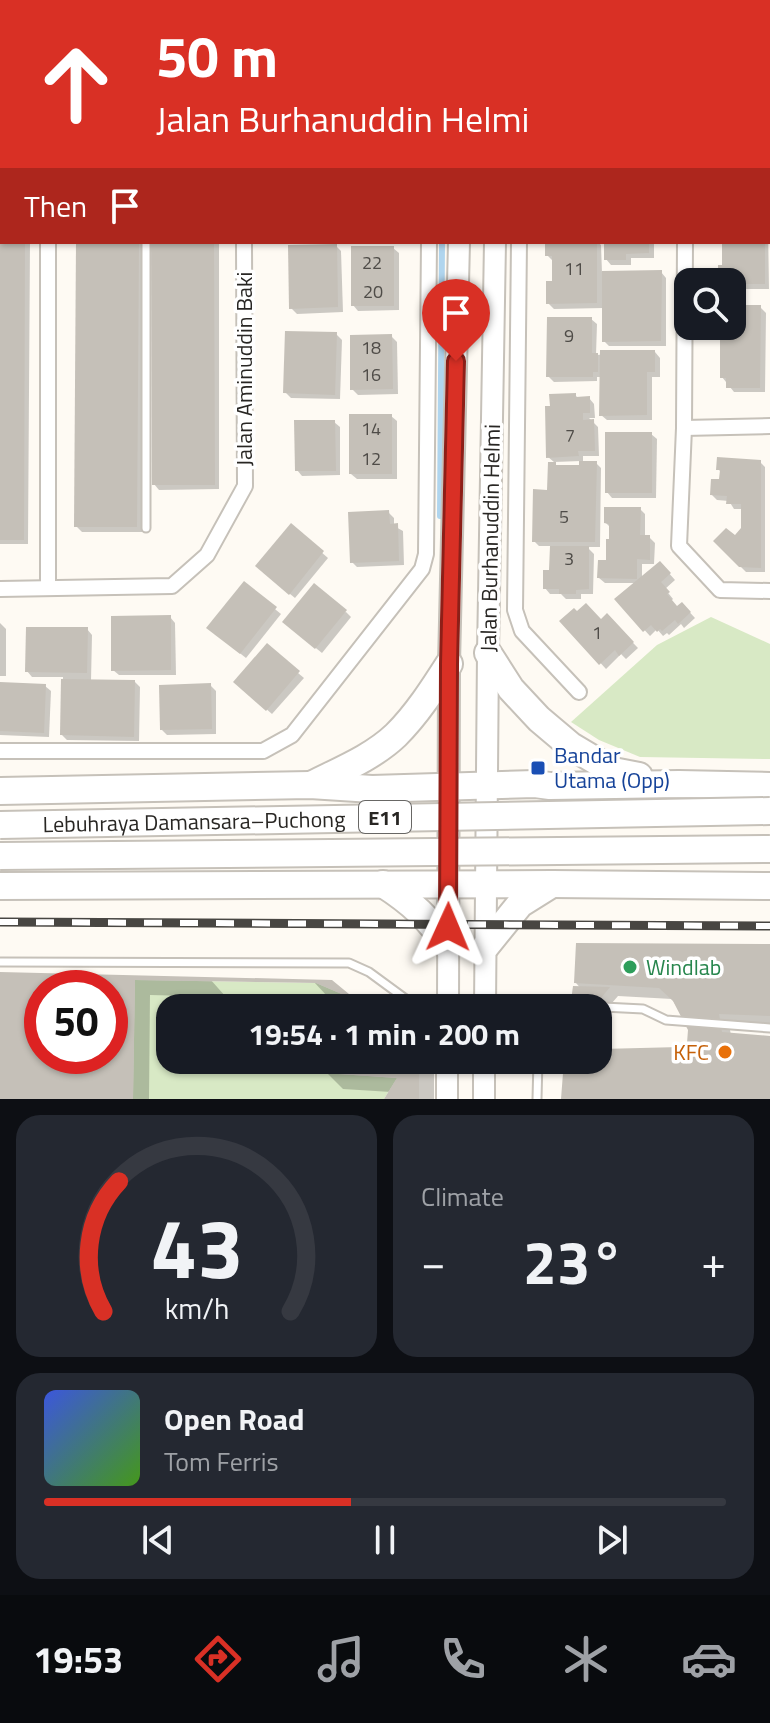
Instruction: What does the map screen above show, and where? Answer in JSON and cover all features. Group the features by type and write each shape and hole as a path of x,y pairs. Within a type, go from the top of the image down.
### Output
{"highway":[{"path":"488,653 511,689 539,719 571,746 613,771 679,784"},
{"path":"310,785 362,760 394,737 422,706 449,664"},
{"path":"0,791 310,785 372,789 535,784 770,786"},
{"path":"550,786 529,805 526,827 535,862 545,873 679,879 694,886"},
{"path":"372,789 395,797 401,806 407,829 403,846 377,884"},
{"name":"Lebuhraya Damansara–Puchong","path":"0,825 770,811"},
{"name":"Lebuhraya Damansara–Puchong","path":"0,856 770,849"},
{"path":"377,884 414,904 448,947"},
{"path":"486,946 520,904 552,884"},
{"path":"0,886 770,886"}],"main road":[{"name":"Jalan Burhanuddin Helmi","path":"448,994 449,664 459,244"},
{"name":"Jalan Burhanuddin Helmi","path":"485,994 495,244"},
{"path":"447,1074 447,1099"},
{"path":"484,1074 484,1099"}],"street":[{"path":"48,244 48,588"},
{"name":"Jalan Aminuddin Baki","path":"0,589 172,586 207,555 245,486 244,244"},
{"path":"0,751 263,751 292,735 422,569 426,554 428,510 429,244"},
{"name":"Jalan Burhanuddin Helmi","path":"519,244 515,610 522,631 579,692"},
{"path":"685,244 684,428 679,546 720,590 770,591"},
{"path":"684,428 770,426"}],"lane":[{"path":"146,244 146,528"},
{"path":"0,962 349,963 369,972 399,994"},
{"path":"612,1007 643,1009 666,1020 770,1028"},
{"path":"537,1099 538,1074"}],"green space":[{"path":"711,617 770,644 770,759 640,757 599,740 571,722 657,645"},
{"path":"135,980 316,983 342,994 156,994 156,1074 339,1074 397,1078 384,1099 133,1099"}],"building":[{"path":"0,244 25,244 24,540 0,540"},
{"path":"76,244 139,244 137,527 74,527"},
{"path":"151,244 214,244 215,485 152,485"},
{"path":"337,244 338,307 289,309 288,245"},
{"path":"545,244 597,244 597,303 546,304 546,281 552,281 552,256 545,256"},
{"path":"604,244 649,244 649,253 626,254 626,260 604,260"},
{"path":"722,244 765,244 765,284 746,284 746,268 718,268 722,265"},
{"path":"351,246 394,246 394,306 351,306"},
{"path":"662,270 661,341 602,342 602,271"},
{"path":"746,305 761,305 760,388 726,388 726,378 720,378 720,340 746,340"},
{"path":"547,317 592,317 592,353 598,353 598,372 593,372 593,377 546,377"},
{"path":"285,331 337,332 335,395 283,393"},
{"path":"392,334 393,389 350,390 350,335"},
{"path":"600,350 655,350 655,372 647,372 647,415 599,416"},
{"path":"576,393 576,397 590,396 590,413 583,413 583,420 594,419 595,451 578,451 579,456 546,458 545,406 550,406 549,394"},
{"path":"349,414 392,414 392,474 349,474"},
{"path":"294,420 335,420 336,471 295,471"},
{"path":"605,432 652,432 652,493 605,493"},
{"path":"717,457 761,460 761,568 739,567 713,541 726,528 735,535 741,528 741,504 726,504 727,496 710,495 711,479 719,479"},
{"path":"579,461 597,461 595,542 532,542 533,489 547,490 548,462 579,465"},
{"path":"604,507 641,507 640,535 650,535 650,560 637,559 637,579 597,578 598,560 606,560 606,539 609,539 609,524 604,523"},
{"path":"389,510 390,524 398,523 399,561 350,563 348,512"},
{"path":"291,523 324,551 289,595 255,566"},
{"path":"550,546 589,546 589,589 576,590 576,594 559,594 559,589 543,589 543,570 549,570"},
{"path":"660,561 671,573 661,582 670,592 667,594 677,606 682,602 691,612 678,624 675,620 662,631 657,632 651,625 643,632 614,599"},
{"path":"244,581 277,607 240,654 206,628"},
{"path":"314,583 347,610 315,649 282,622"},
{"path":"586,603 601,619 607,613 634,642 619,656 615,650 599,665 559,621 574,608 577,611"},
{"path":"171,615 171,670 111,671 111,616"},
{"path":"26,627 88,627 87,673 25,672"},
{"path":"267,643 300,671 266,711 233,682"},
{"path":"61,679 135,680 134,737 60,735"},
{"path":"0,682 46,684 44,733 0,731"},
{"path":"211,683 212,729 160,730 159,685"},
{"path":"576,943 770,944 770,1016 719,1014 722,1032 770,1036 770,1099 561,1099 563,1074 612,1074 612,1049 680,1047 687,1043 688,1030 673,1001 659,988 574,983"},
{"path":"0,972 24,973 24,1074 128,1074 128,975 332,980 349,994 316,983 135,980 133,1099 0,1099"},
{"path":"573,986 610,987 604,994 572,994"},
{"path":"339,1074 419,1074 419,1099 384,1099 397,1078"}],"waterway":[{"path":"440,516 442,244"}],"railway":[{"path":"0,922 770,926"}],"place":[{"name":"Bandar Utama (Opp)","path":"538,768"},
{"name":"Windlab","path":"630,967"},
{"name":"KFC","path":"725,1052"}],"route":[{"path":"448,927 449,664 456,361"}]}
